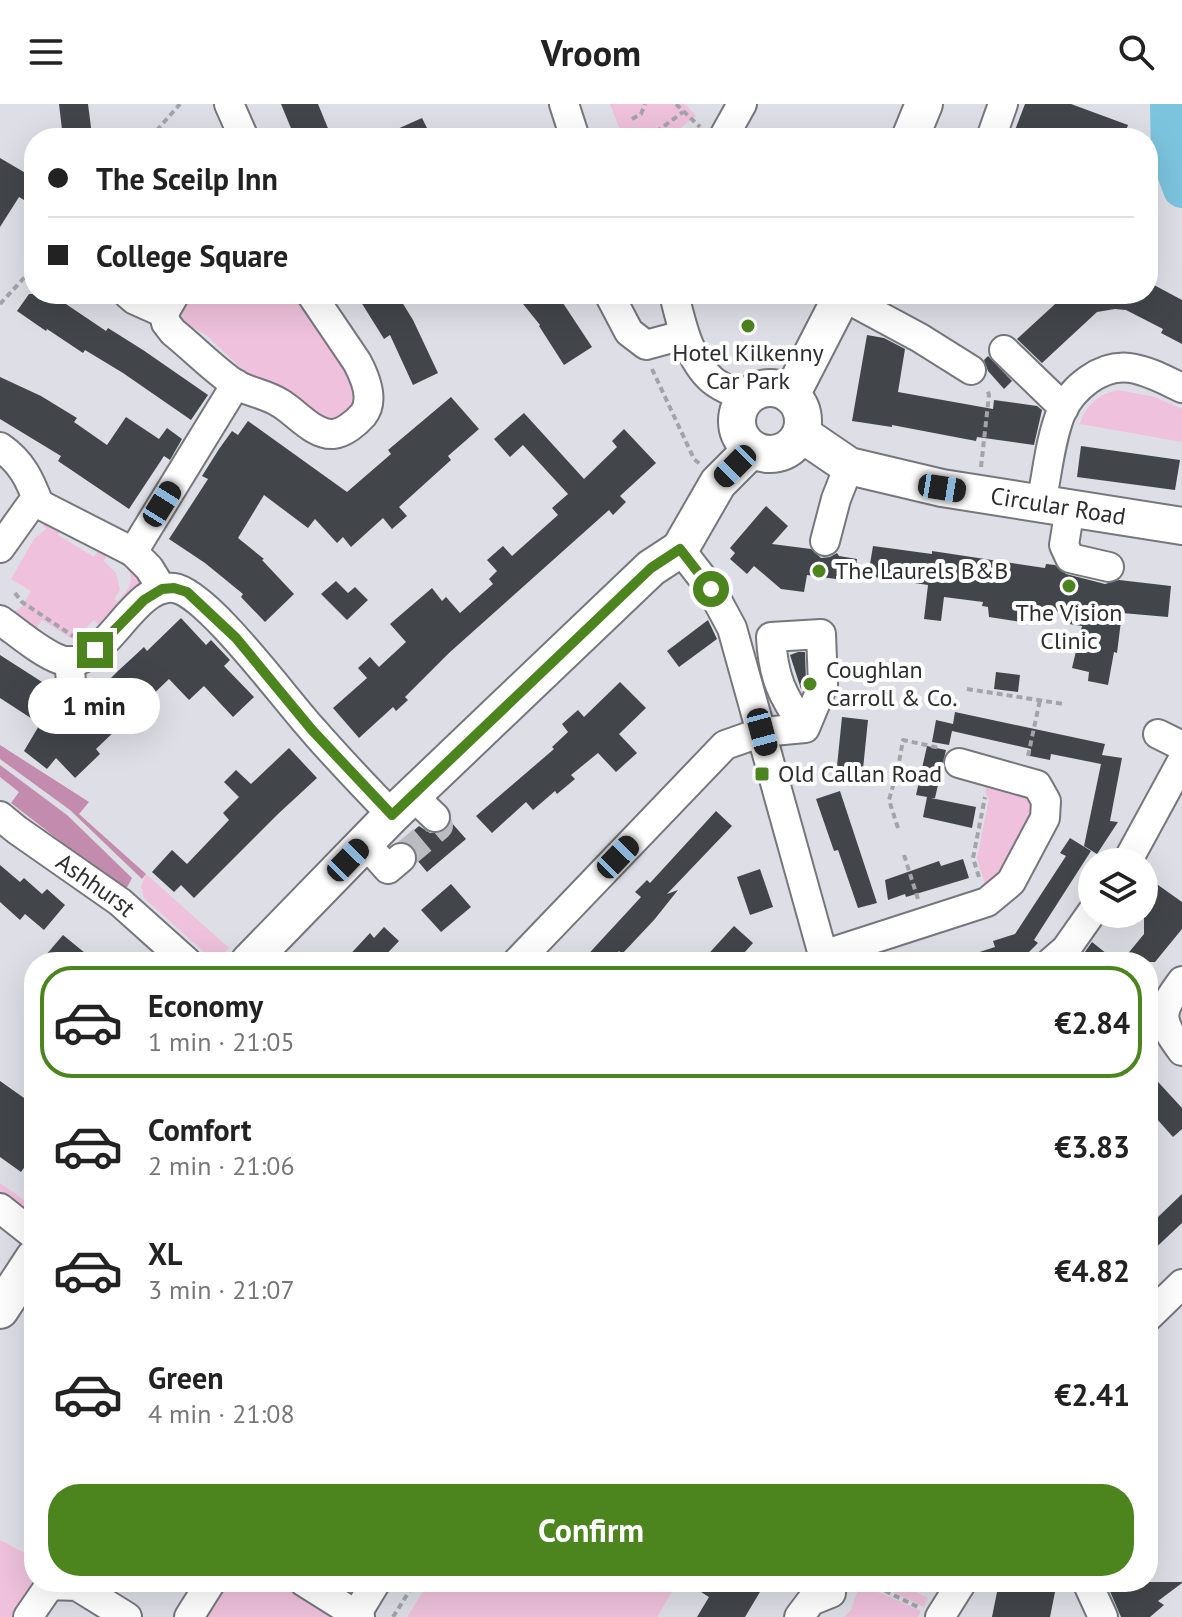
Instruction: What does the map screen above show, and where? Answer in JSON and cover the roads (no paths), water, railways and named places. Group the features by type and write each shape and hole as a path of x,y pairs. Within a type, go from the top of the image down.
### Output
{"main road":[{"path":"914,128 924,104"},
{"path":"791,395 837,304"},
{"path":"762,389 778,389 791,395 800,405 804,420 802,434 792,446 779,454 763,454 752,449 740,436 737,423 746,398 762,389"},
{"name":"Circular Road","path":"802,434 849,466 942,488 1182,526"},
{"path":"259,952 365,843 413,809 651,568 680,549 718,483 752,449"},
{"path":"0,1310 24,1273"}],"street":[{"path":"229,104 240,128"},
{"path":"564,104 572,128"},
{"path":"718,128 742,104"},
{"path":"995,128 1003,104"},
{"path":"170,304 166,323 173,332 236,384 280,402 313,428 336,434 352,426 369,404 363,373 318,304"},
{"path":"614,304 629,332 646,345 683,335"},
{"path":"676,304 683,335 712,380 746,398"},
{"path":"858,304 971,370"},
{"path":"1004,350 1064,408"},
{"path":"1109,567 1070,558 1064,545 1056,506 1064,408 1079,387 1112,369 1130,368 1182,388"},
{"path":"133,552 236,384"},
{"path":"0,447 19,462 39,504"},
{"path":"825,541 849,466"},
{"path":"0,548 30,506 39,504 133,552 149,568 162,589"},
{"path":"680,549 711,589 729,620 822,952"},
{"path":"68,704 71,681 82,656 144,600 162,589 174,588 187,592 236,638 312,730 413,809"},
{"path":"0,620 52,656 82,656"},
{"path":"527,952 725,745 762,732 805,728"},
{"path":"841,952 987,902 1011,882 1045,818 1052,795 1037,785 960,760"},
{"path":"1135,848 1182,761"},
{"name":"Ashhurst","path":"0,816 120,902 176,952"},
{"path":"365,843 388,869 401,858"},
{"path":"1063,952 1081,928"},
{"path":"1158,1010 1182,981"},
{"path":"1158,1017 1182,1051"},
{"path":"0,1208 24,1227"},
{"path":"1158,1307 1182,1284"},
{"path":"28,1617 45,1592"},
{"path":"87,1592 127,1617"},
{"path":"189,1617 205,1592"},
{"path":"320,1592 358,1616 371,1592"},
{"path":"933,1614 953,1592"},
{"path":"1092,1592 1103,1617"},
{"path":"799,1617 811,1601 831,1593"}],"waterway":[{"path":"1169,104 1170,157 1182,189"}],"tunnel":[{"path":"401,858 439,826 435,817"}],"place":[{"name":"Hotel Kilkenny Car Park","path":"748,326"},
{"name":"The Laurels B&B","path":"819,571"},
{"name":"The Vision Clinic","path":"1069,586"},
{"name":"Coughlan Carroll & Co.","path":"810,684"},
{"name":"Old Callan Road","path":"762,774"}]}
